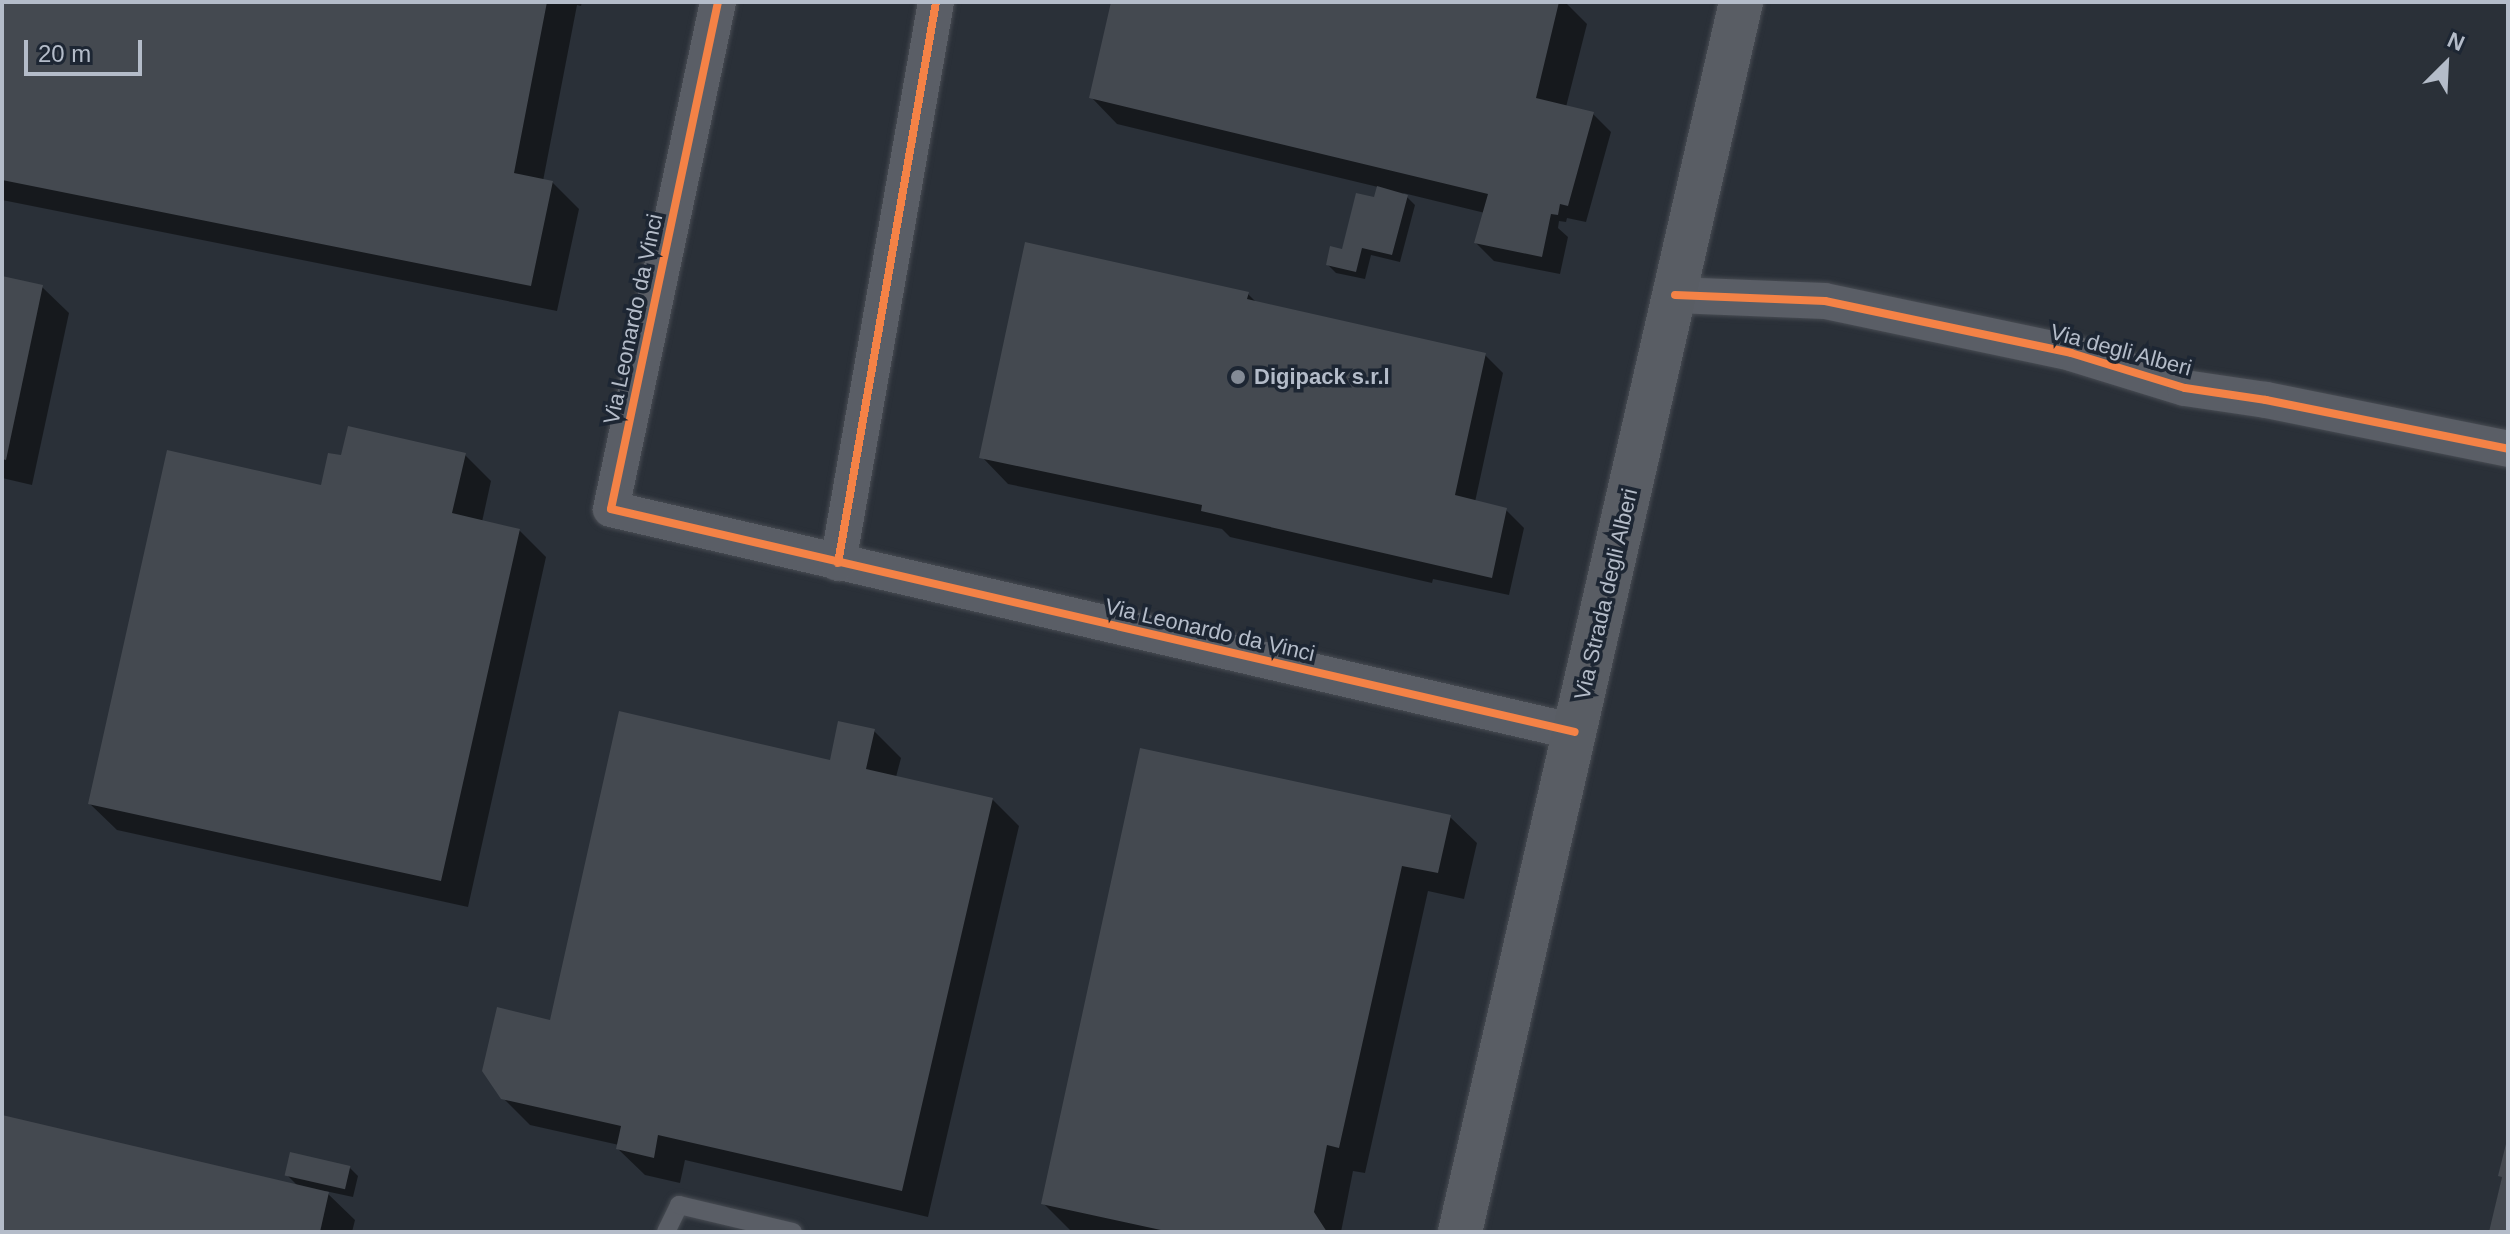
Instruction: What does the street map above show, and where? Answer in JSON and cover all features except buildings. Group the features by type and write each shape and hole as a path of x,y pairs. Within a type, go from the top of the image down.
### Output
{"main road":[{"name":"Via Strada degli Alberi","path":"1460,1232 1741,2"}],"street":[{"name":"Via Leonardo da Vinci","path":"718,2 611,509 1575,732"},
{"path":"838,563 936,2"},
{"name":"Via degli Alberi","path":"1675,295 1825,301 2071,353 2185,388 2266,400 2508,449"}],"lane":[{"path":"666,1232 679,1205 793,1232"}],"cycle path":[{"path":"718,2 611,509 1575,732"},
{"path":"838,563 936,2"},
{"path":"1675,295 1825,301 2071,353 2185,388 2266,400 2508,449"}],"place":[{"name":"Digipack s.r.l","path":"1238,377"}]}
